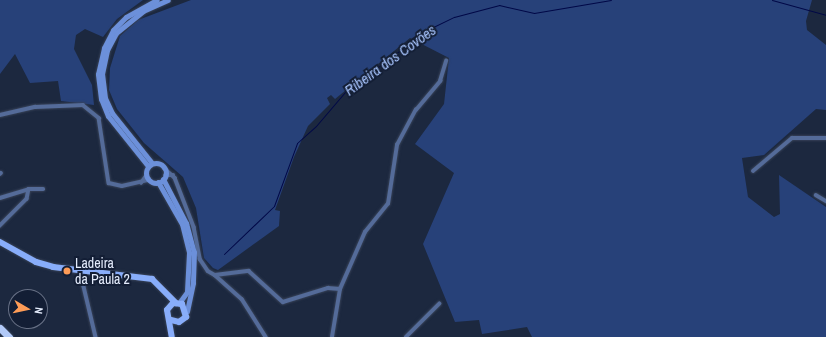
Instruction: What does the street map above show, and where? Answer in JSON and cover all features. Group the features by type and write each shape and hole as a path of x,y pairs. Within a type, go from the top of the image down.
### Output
{"highway":[{"path":"0,328 9,337"}],"main road":[{"path":"0,242 36,262 80,270 152,279 186,311 173,334"},
{"path":"169,296 168,307 173,334"},
{"path":"168,307 178,303"},
{"path":"171,320 179,322"}],"street":[{"path":"157,0 126,17 113,30 104,48 98,74 101,99 108,116 150,164 164,168 173,175 194,227 202,262 242,299 266,337"},
{"path":"148,178 150,164 112,113 105,98 102,74 107,50 116,33 138,14 168,0"},
{"path":"332,337 340,289 365,232 388,204 397,146 416,110 440,82 446,62"},
{"path":"0,115 35,107 84,105 99,118 110,183 116,186 141,183 148,178 162,179 173,175"},
{"path":"753,171 792,138 826,138"},
{"path":"164,168 162,179 179,218 188,245 189,282 186,296 178,303"},
{"path":"162,179 186,223 194,252 193,283 186,311"},
{"path":"0,198 29,189 43,189"},
{"path":"0,224 27,199 29,189"},
{"path":"816,195 826,201"},
{"path":"80,270 96,337"},
{"path":"215,275 249,271 282,302 328,288 340,289"},
{"path":"406,337 439,304"}],"shaded area":[{"path":"0,0 143,0 117,19 103,37 85,29 76,35 74,49 92,85 94,105 61,101 58,81 30,83 15,54 0,74"},
{"path":"191,0 812,0 806,21 807,30 826,45 826,110 816,109 764,155 742,158 748,197 774,217 780,214 779,175 826,207 826,337 532,337 527,327 482,334 479,320 455,322 423,244 454,173 415,144 444,104 449,58 410,38 335,99 331,95 327,98 330,104 308,126 294,157 275,210 280,211 279,226 218,270 213,268 204,258 196,208 183,177 144,143 117,109 109,90 110,68 120,36 138,20"}],"waterway":[{"name":"Ribeira dos Covões","path":"224,254 274,206 297,143 316,126 345,92 427,30 454,17 499,5 534,13 611,0"},
{"name":"Ribeira dos Covões","path":"772,0 826,15"}],"place":[{"name":"Ladeira da Paula 2","path":"67,271"}]}
